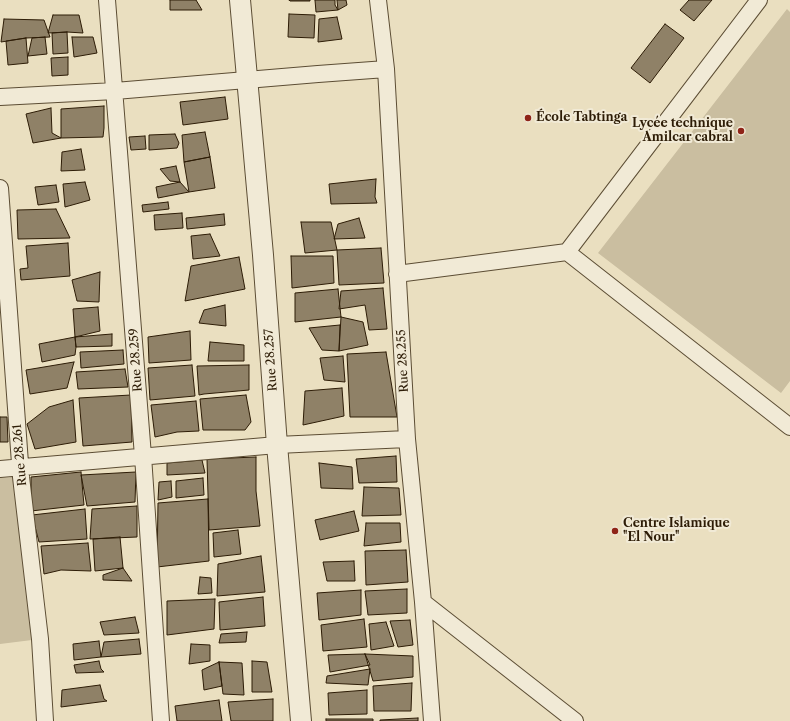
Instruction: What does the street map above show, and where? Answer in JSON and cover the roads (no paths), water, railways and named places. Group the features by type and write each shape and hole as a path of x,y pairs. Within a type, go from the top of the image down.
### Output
{"street":[{"name":"Rue 28.259","path":"107,0 143,456 161,721"},
{"name":"Rue 28.257","path":"240,0 263,255 276,445 302,721"},
{"name":"Rue 28.255","path":"378,0 386,69 407,439 432,721"},
{"path":"398,274 567,252 759,0"},
{"path":"0,97 115,91 386,69"},
{"name":"Rue 28.261","path":"0,188 20,467 40,639 45,721"},
{"path":"567,252 790,427"},
{"path":"0,469 276,445 407,439"},
{"path":"422,602 575,721"}],"place":[{"name":"École Tabtinga","path":"528,118"},
{"name":"Lycée technique Amilcar cabral","path":"741,131"},
{"name":"Centre Islamique \"El Nour\"","path":"615,531"}]}
